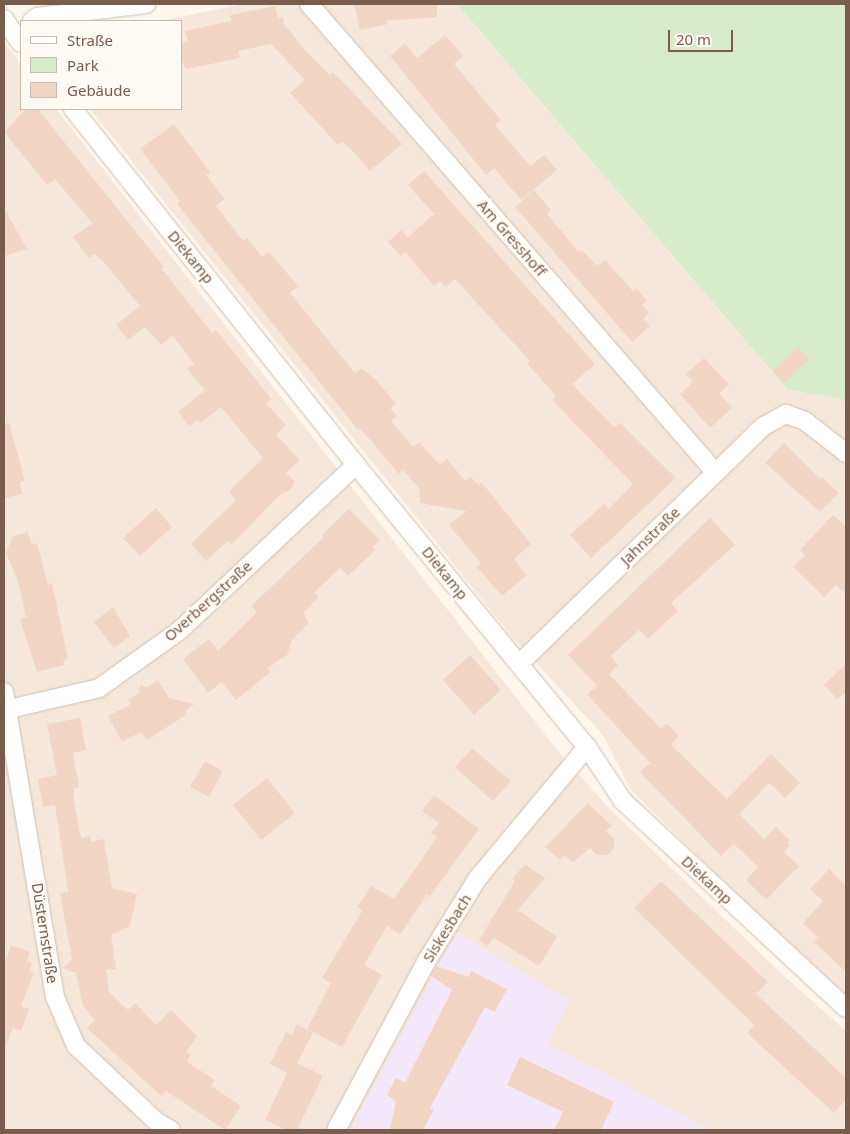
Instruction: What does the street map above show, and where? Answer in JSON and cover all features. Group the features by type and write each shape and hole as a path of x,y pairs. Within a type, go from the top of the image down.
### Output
{"street":[{"path":"33,20 37,17 146,4"},
{"name":"Am Gresshoff","path":"309,4 715,472"},
{"path":"4,19 19,36"},
{"name":"Diekamp","path":"74,110 356,465 587,747 623,802 846,1008"},
{"name":"Jahnstraße","path":"519,664 764,426 786,414 805,421 846,453"},
{"name":"Overbergstraße","path":"6,700 99,688 178,631 356,465"},
{"name":"Düsternstraße","path":"6,700 10,758 55,997 76,1046 157,1122 171,1130"},
{"name":"Siskesbach","path":"336,1130 426,962 477,879 587,747"}],"shaded area":[{"path":"243,4 457,4 788,390 841,399 846,405 846,998 797,954 631,790 603,735 512,637 91,110 182,110 182,20 164,20"},
{"path":"4,42 20,63 20,110 57,110 558,751 611,810 783,975 846,1031 846,1130 4,1130"},
{"path":"457,932 570,1001 547,1044 712,1130 350,1130"}],"green space":[{"path":"457,4 846,4 846,405 841,399 788,390"}],"building":[{"path":"354,4 437,4 437,17 386,21 388,24 360,30"},
{"path":"275,6 278,18 283,17 284,24 306,51 330,75 332,72 341,80 402,144 370,171 349,147 342,142 338,145 290,93 305,80 271,44 238,51 240,58 186,69 182,61 182,43 188,41 185,31 231,21 230,15"},
{"path":"445,35 463,56 454,64 501,120 495,125 530,166 544,155 557,170 521,200 494,168 486,175 390,56 405,43 417,58"},
{"path":"25,110 39,110 164,267 162,269 212,333 216,330 269,396 271,400 266,403 286,425 276,435 300,460 286,473 295,482 290,490 282,493 231,545 228,541 206,561 191,544 236,500 229,491 263,458 221,407 201,423 197,420 189,426 178,412 205,390 187,369 194,364 173,336 161,345 145,327 128,340 116,325 140,306 102,260 94,254 89,258 73,237 92,223 55,179 47,185 4,132"},
{"path":"174,124 210,172 206,175 225,199 216,206 243,241 247,238 262,257 269,252 298,286 290,293 355,373 361,368 377,381 396,404 390,408 397,416 391,421 413,447 419,442 440,465 447,459 465,481 470,476 478,485 482,483 531,544 514,559 527,575 502,596 477,567 481,563 449,525 466,511 420,503 419,488 403,470 399,474 360,428 358,430 177,204 180,201 140,149"},
{"path":"424,171 595,364 572,384 614,427 620,423 676,478 591,558 570,535 604,504 609,509 633,484 552,400 556,396 527,363 530,361 455,279 446,287 440,281 434,286 405,252 401,256 388,242 401,230 408,237 434,214 408,185"},
{"path":"534,190 551,210 547,214 578,251 583,251 597,266 605,260 633,291 636,288 647,301 642,305 649,313 643,319 650,326 632,342 515,207"},
{"path":"4,208 27,249 4,256"},
{"path":"798,347 810,359 784,383 773,371"},
{"path":"704,358 729,384 719,393 732,408 710,428 680,394 693,382 686,374"},
{"path":"9,423 25,481 20,482 22,494 4,498 4,424"},
{"path":"784,443 820,479 822,477 839,493 820,512 765,463"},
{"path":"156,508 172,527 140,556 123,538"},
{"path":"349,509 380,540 372,547 375,550 348,576 340,568 314,593 319,597 303,613 309,623 292,640 287,655 267,668 271,672 236,700 222,682 208,693 183,659 209,639 218,651 257,612 251,606 324,537 322,535"},
{"path":"833,515 846,527 846,594 836,585 824,597 793,567 805,555 800,550"},
{"path":"710,518 735,545 671,603 678,611 648,639 639,630 611,656 618,665 609,674 661,729 667,723 679,736 671,745 727,799 771,754 800,783 785,798 769,783 739,814 764,839 776,827 790,840 787,842 790,845 784,852 799,866 766,900 746,880 758,867 734,844 721,856 640,772 650,763 587,694 597,686 568,655"},
{"path":"28,532 32,545 37,543 48,585 52,583 68,659 63,661 64,665 37,672 20,619 26,617 18,581 6,553 13,536"},
{"path":"113,607 130,636 114,648 94,622"},
{"path":"470,655 501,690 474,715 443,680"},
{"path":"846,664 846,692 837,699 824,685"},
{"path":"158,680 169,698 194,704 185,711 187,714 147,740 141,732 122,742 108,716 131,704 128,700 139,693 140,685 147,687"},
{"path":"80,718 86,750 73,753 79,787 74,788 74,802 80,834 82,838 90,836 91,842 104,839 112,888 137,894 130,926 111,935 116,969 106,970 109,992 128,1010 135,1003 156,1025 171,1010 197,1036 186,1052 191,1054 187,1062 215,1080 211,1086 241,1106 225,1130 166,1091 161,1096 87,1028 95,1020 83,1006 76,973 63,968 72,960 60,893 68,892 55,805 43,807 38,779 57,775 47,724"},
{"path":"472,748 511,781 493,801 455,768"},
{"path":"205,761 223,771 209,797 190,787"},
{"path":"267,778 295,813 261,840 233,805"},
{"path":"434,795 479,829 430,896 427,894 400,935 387,926 364,965 382,975 342,1047 307,1029 331,983 322,978 362,911 357,907 371,886 394,899 437,837 431,833 439,823 422,811"},
{"path":"588,803 612,826 606,831 614,838 614,848 607,855 597,855 590,848 573,862 564,856 560,860 545,847"},
{"path":"525,864 545,878 518,910 557,937 539,966 494,938 487,946 479,940 515,881 512,879"},
{"path":"829,869 846,886 846,972 814,942 818,938 803,923 823,901 810,889"},
{"path":"661,881 768,982 756,994 846,1078 846,1099 834,1113 747,1033 754,1025 634,908"},
{"path":"11,945 30,952 27,961 32,963 29,971 34,973 21,1006 29,1009 21,1031 13,1028 5,1048 4,966"},
{"path":"436,966 469,977 471,971 507,989 495,1012 485,1007 430,1108 434,1110 423,1130 390,1130 396,1101 387,1095 396,1078 405,1083 452,990 431,976"},
{"path":"297,1024 313,1033 297,1063 323,1076 297,1130 286,1130 265,1120 287,1073 270,1064 286,1032 292,1035"},
{"path":"520,1057 614,1102 601,1130 554,1130 563,1112 507,1085"}]}
